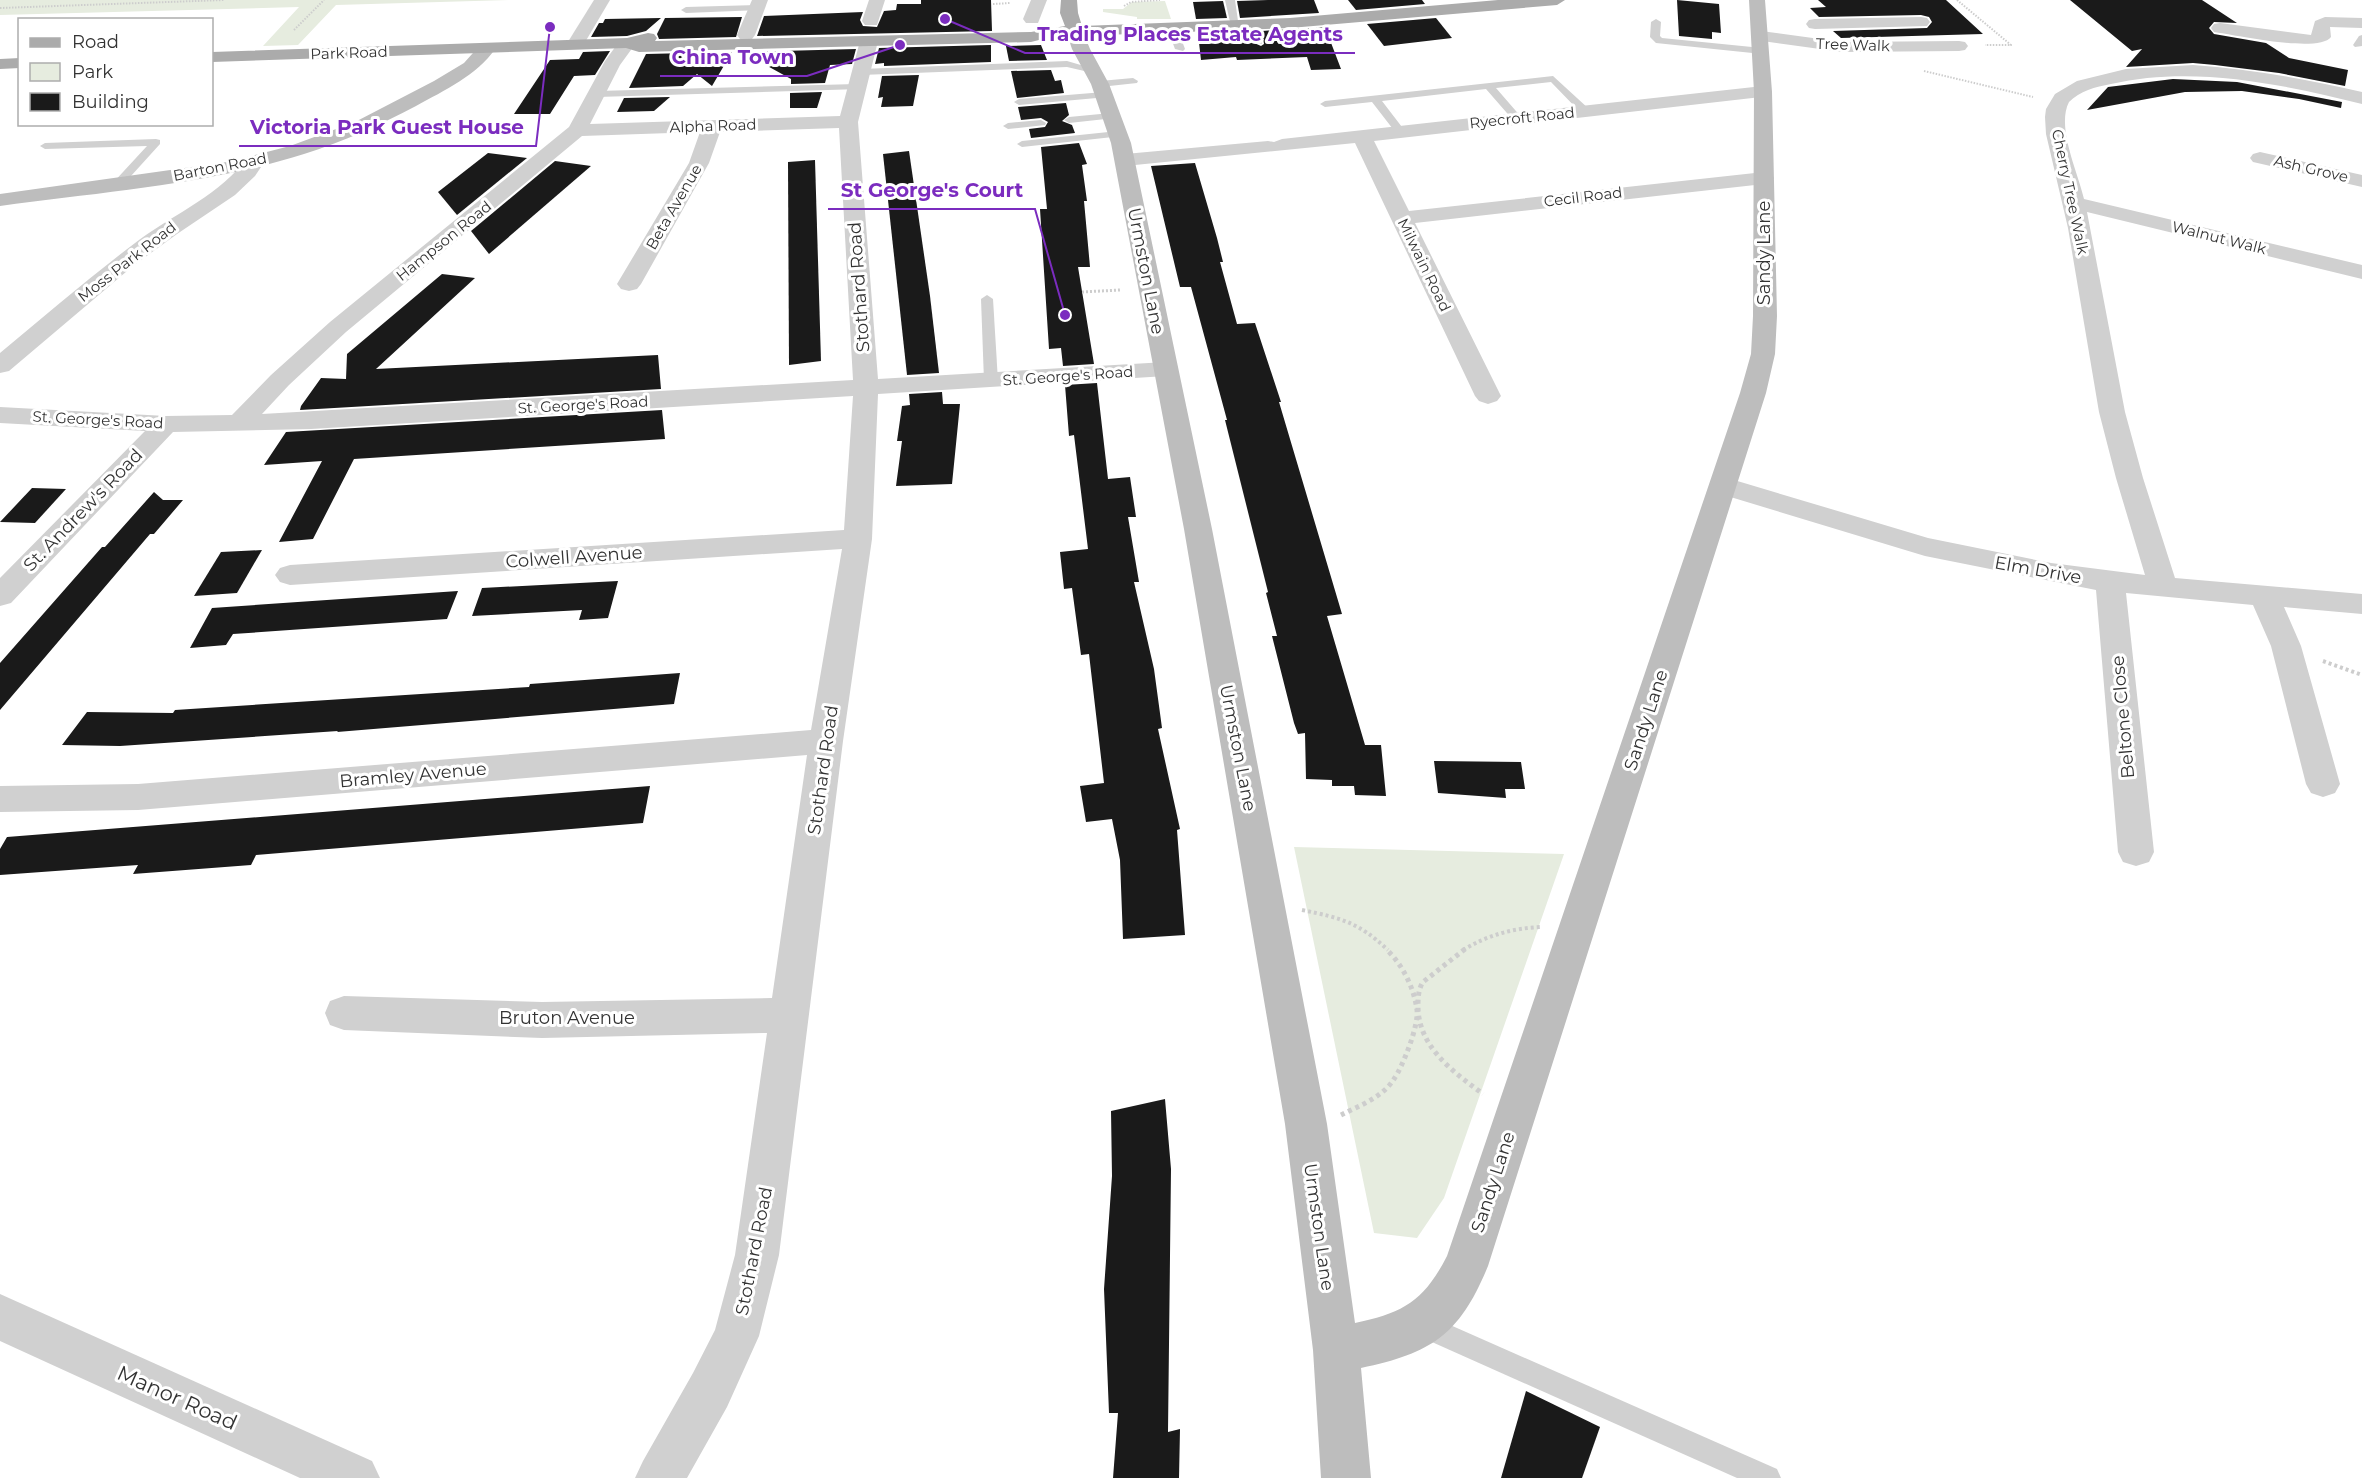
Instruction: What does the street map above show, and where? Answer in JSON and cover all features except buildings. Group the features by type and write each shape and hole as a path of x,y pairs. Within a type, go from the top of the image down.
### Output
{"main road":[{"path":"1068,0 1069,13 1075,31"},
{"path":"627,43 639,46 866,50 1031,37 1051,32 1245,25 1305,26 1443,5 1557,0"},
{"path":"488,48 627,43 644,39 746,35 866,50"},
{"name":"Park Road","path":"213,57 488,48"},
{"path":"0,64 18,63"}],"street":[{"path":"575,45 602,0"},
{"path":"857,2 877,1"},
{"name":"Stothard Road","path":"660,1478 710,1390 736,1336 757,1255 826,741 858,539 866,388 848,122 877,1"},
{"path":"746,35 758,4"},
{"path":"1902,5 1952,46"},
{"path":"2325,8 2343,21"},
{"path":"1770,25 1921,22"},
{"path":"2220,28 2318,39 2322,37 2321,25 2325,22 2362,23"},
{"name":"Tree Walk","path":"1770,25 1842,47 1952,46"},
{"name":"Sandy Lane","path":"1336,1350 1384,1340 1423,1325 1448,1299 1466,1266 1724,486 1763,354 1762,92 1770,25"},
{"name":"Urmston Lane","path":"1075,31 1109,110 1149,288 1268,910 1306,1124 1336,1350 1346,1478"},
{"name":"Hampson Road","path":"238,424 280,380 338,327 577,130 611,65 627,43"},
{"name":"Barton Road","path":"0,200 183,176 297,150 362,126 470,67 488,48"},
{"name":"Cherry Tree Walk","path":"2163,586 2112,412 2075,203 2055,124 2057,104 2066,93 2082,86 2114,76 2156,71 2192,71 2274,80 2362,98"},
{"name":"Ryecroft Road","path":"1109,110 1275,146 1762,92"},
{"name":"Alpha Road","path":"577,130 848,122"},
{"name":"Beta Avenue","path":"629,284 699,163 712,126"},
{"name":"Milwain Road","path":"1361,135 1488,396"},
{"name":"Ash Grove","path":"2260,158 2362,181"},
{"name":"Moss Park Road","path":"0,366 168,230 227,190 250,170 255,161"},
{"name":"Cecil Road","path":"1401,218 1764,178"},
{"name":"Walnut Walk","path":"2075,203 2362,272"},
{"path":"0,342 27,343"},
{"name":"St. George's Road","path":"0,415 166,424 238,424 1166,369"},
{"name":"St. Andrew's Road","path":"0,596 166,424"},
{"name":"Elm Drive","path":"1724,486 1925,547 2050,573 2110,582 2362,604"},
{"name":"Colwell Avenue","path":"290,575 858,539"},
{"name":"Beltone Close","path":"2110,582 2136,852"},
{"path":"2264,596 2286,646 2323,784"},
{"name":"Bramley Avenue","path":"0,799 138,797 826,741"},
{"name":"Bruton Avenue","path":"344,1013 542,1020 791,1015"},
{"name":"Manor Road","path":"0,1317 355,1478"}],"lane":[{"path":"1230,0 1245,25 1259,42"},
{"path":"686,10 758,4"},
{"path":"1656,22 1655,37 1659,40 1770,25"},
{"path":"1172,28 1180,49"},
{"path":"597,94 866,50 1067,64 1109,110"},
{"path":"1325,104 1553,79 1585,111"},
{"path":"1022,144 1109,110 1133,81"},
{"path":"1488,86 1517,118"},
{"path":"1374,98 1400,131"},
{"path":"1019,102 1109,110"},
{"path":"1069,120 1109,110"},
{"path":"1008,126 1041,123"},
{"path":"45,146 156,142 117,184"},
{"path":"987,299 991,381"},
{"path":"1423,1325 1768,1478"}],"path":[{"path":"0,8 224,0"},
{"path":"267,56 324,0"},
{"path":"1952,46 2011,45 1957,0"},
{"path":"1914,70 1936,73 2057,104"},
{"path":"1082,292 1149,288"},
{"path":"1268,910 1296,909 1319,913 1342,918 1364,930 1396,959 1406,976 1426,1042 1451,1070 1515,1117"},
{"path":"1306,1124 1344,1114 1377,1095 1394,1080 1409,1046 1420,986 1438,968 1493,935 1527,927 1551,927 1575,932"}],"green space":[{"path":"0,0 509,0 336,5 298,45 263,46 299,7 0,15"},
{"path":"1165,1 1171,19 1137,19 1137,17 1103,12 1103,9 1123,9 1132,2"},
{"path":"1294,847 1564,854 1444,1198 1417,1238 1374,1233"}],"place":[{"name":"Trading Places Estate Agents","path":"945,19"},
{"name":"Victoria Park Guest House","path":"550,27"},
{"name":"China Town","path":"900,45"},
{"name":"St George's Court","path":"1065,315"}]}
